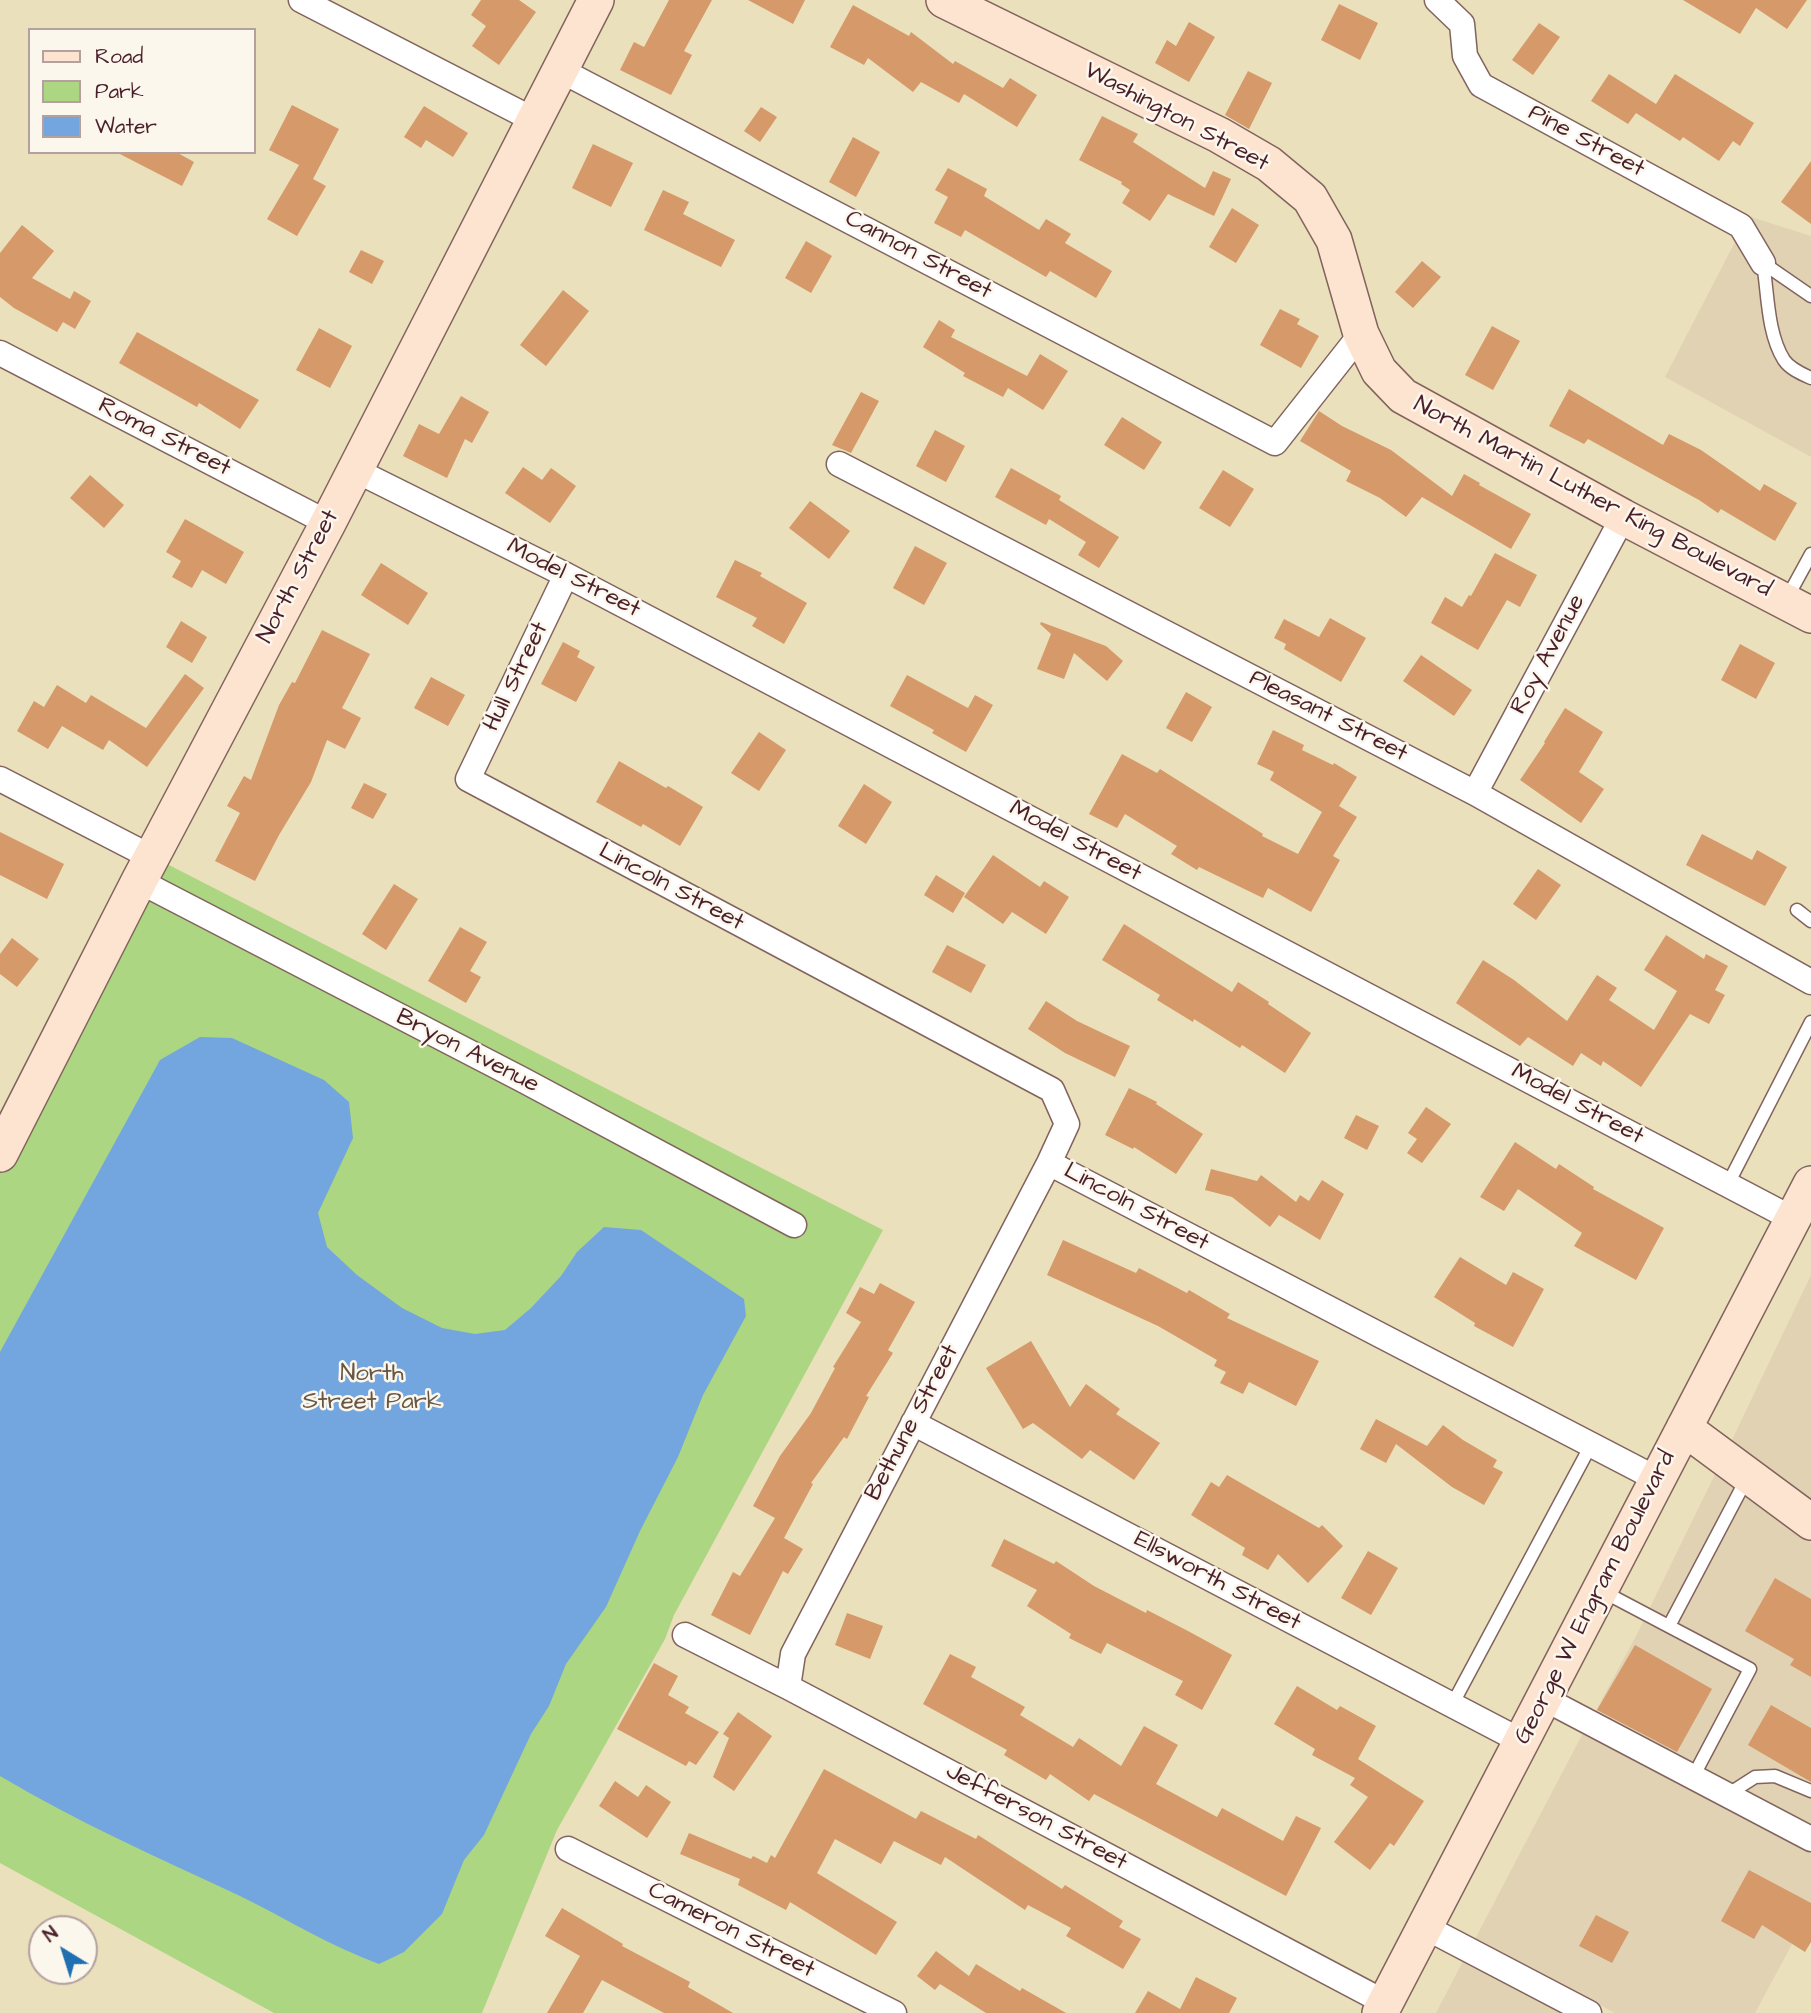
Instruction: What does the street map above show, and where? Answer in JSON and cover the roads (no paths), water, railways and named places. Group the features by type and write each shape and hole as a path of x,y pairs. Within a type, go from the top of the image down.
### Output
{"street":[{"path":"301,0 534,120"},
{"name":"North Street","path":"0,1154 596,0"},
{"name":"Washington Street","path":"944,0 1219,135 1269,164 1310,198 1334,240 1361,334"},
{"name":"Pine Street","path":"1437,0 1462,24 1465,56 1481,85 1741,226 1763,263"},
{"name":"Cannon Street","path":"560,70 1275,443 1361,334"},
{"name":"North Martin Luther King Boulevard","path":"1361,334 1379,371 1403,396 1623,517 1798,608"},
{"name":"Roma Street","path":"0,353 328,523"},
{"name":"Pleasant Street","path":"839,464 1475,793 1811,982"},
{"name":"Model Street","path":"355,470 566,575 1728,1184 1806,1196"},
{"name":"Roy Avenue","path":"1475,793 1623,517"},
{"name":"Hull Street","path":"468,779 566,575"},
{"name":"Bryon Avenue","path":"0,779 145,869 523,1080 794,1225"},
{"name":"Lincoln Street","path":"468,779 1052,1090 1067,1124 1049,1163 1657,1479"},
{"name":"Bethune Street","path":"788,1687 793,1654 1049,1163"},
{"name":"George W Engram Boulevard","path":"1383,2008 1806,1196"},
{"name":"Ellsworth Street","path":"913,1423 1521,1741"},
{"path":"1684,1428 1811,1522"},
{"name":"Jefferson Street","path":"685,1635 788,1687 1383,2008"},
{"path":"1543,1698 1811,1839"},
{"name":"Cameron Street","path":"568,1849 894,2013"},
{"path":"1425,1927 1589,2013"}],"lane":[{"path":"1763,263 1811,296"},
{"path":"1763,263 1774,335 1784,361 1811,378"},
{"path":"1798,608 1811,554"},
{"path":"1797,910 1811,921"},
{"path":"1728,1184 1811,1022"},
{"path":"1452,1705 1591,1445"},
{"path":"1669,1626 1748,1475"},
{"path":"1600,1590 1750,1669 1693,1777"},
{"path":"1727,1795 1755,1776 1774,1776 1811,1791"}],"water":[{"name":"North Street Park","path":"200,1037 232,1038 324,1080 349,1102 353,1138 318,1213 327,1247 357,1275 402,1308 442,1328 475,1334 505,1330 531,1308 561,1276 577,1252 604,1227 641,1230 744,1299 746,1316 703,1395 678,1457 640,1531 606,1607 566,1664 549,1706 531,1734 484,1835 464,1860 442,1914 404,1952 379,1964 88,1824 0,1776 0,1352 160,1060"}]}
